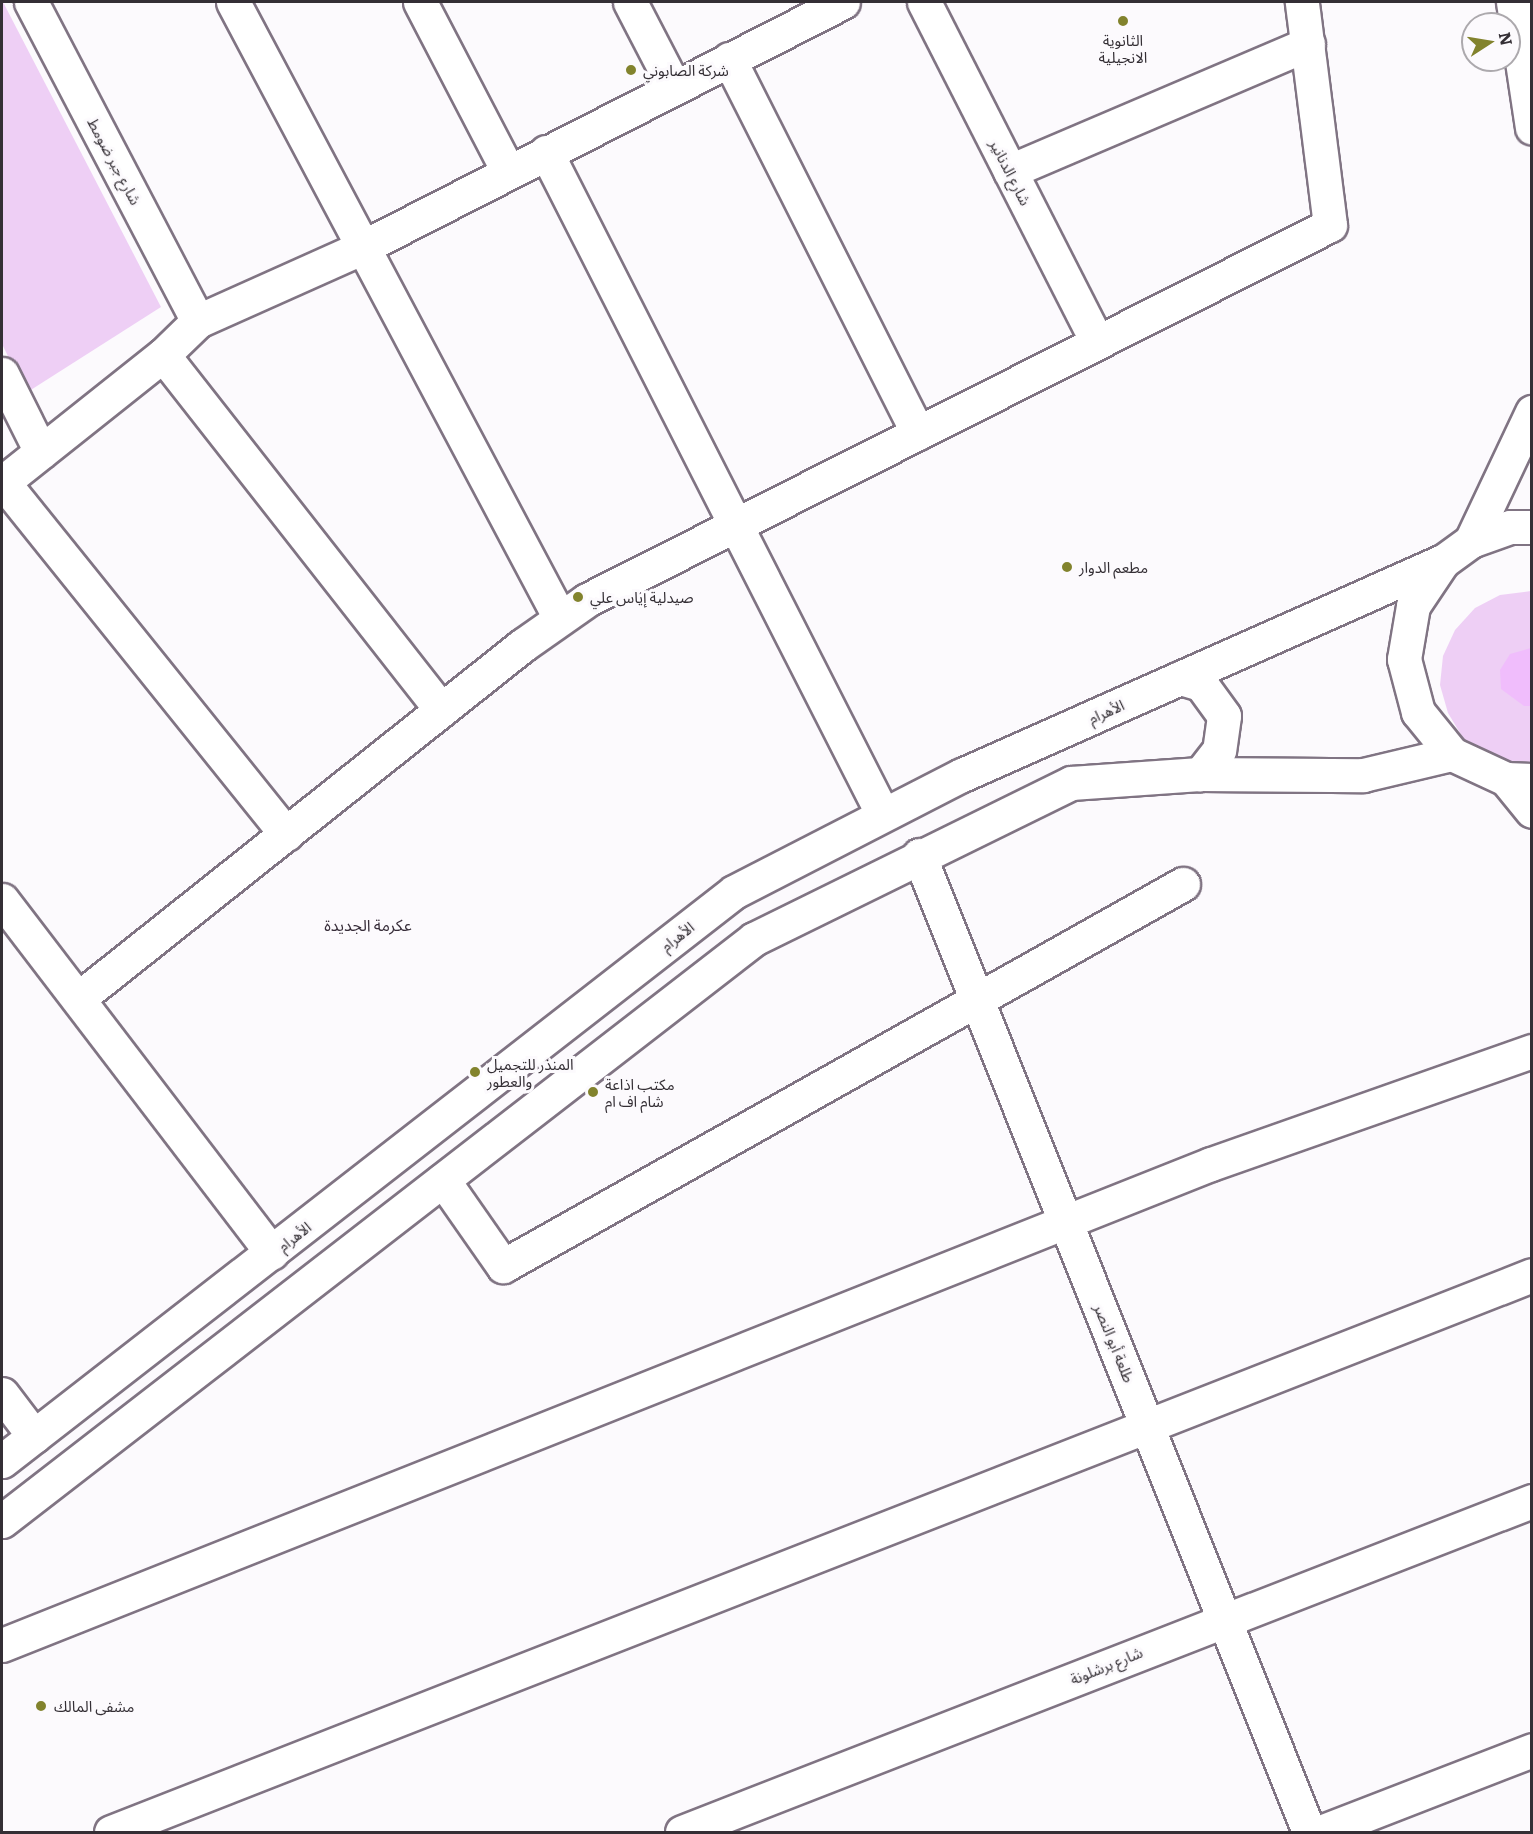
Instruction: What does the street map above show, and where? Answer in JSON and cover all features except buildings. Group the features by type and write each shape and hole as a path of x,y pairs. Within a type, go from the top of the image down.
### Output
{"main road":[{"name":"شارع جبر ضومط","path":"31,2 198,321"},
{"path":"233,2 361,248 560,618"},
{"path":"420,2 508,171"},
{"path":"630,2 674,87"},
{"path":"286,834 2,483 163,355 198,321 361,248 843,2"},
{"name":"شارع الدنانير","path":"924,2 1097,342"},
{"path":"79,998 441,710 560,618 587,600 1330,225 1302,2"},
{"path":"1513,2 1532,128"},
{"path":"1010,171 1308,44"},
{"path":"729,59 918,433"},
{"path":"546,152 882,813"},
{"path":"163,355 441,710"},
{"path":"2,374 40,452"},
{"path":"1471,541 1532,412"},
{"path":"1532,527 1510,527 1471,541 1443,561 1413,606 1404,659 1418,712 1452,754 1519,780 1532,811"},
{"name":"الأهرام","path":"2,1461 734,892 882,813 1443,561"},
{"path":"1180,678 1201,684 1224,716 1219,750 1200,774"},
{"path":"2,1521 754,939 919,855 1071,783 1200,774 1363,775 1452,754"},
{"name":"طلعة أبو النصر","path":"919,855 1309,1833"},
{"path":"442,1180 503,1266 979,1001 1183,884"},
{"path":"2,900 272,1253"},
{"path":"2,1645 1067,1224 1211,1164 1532,1051"},
{"path":"111,1833 1148,1428 1532,1275"},
{"path":"2,1394 34,1436"},
{"name":"شارع برشلونة","path":"682,1833 1224,1618 1532,1501"},
{"path":"1321,1833 1532,1750"}],"shaded area":[{"path":"3,2 161,307 26,393 2,344"},
{"path":"1531,591 1531,766 1513,766 1486,756 1463,738 1448,713 1440,685 1443,656 1455,630 1475,608 1500,595"},
{"path":"1531,648 1531,706 1524,706 1501,689 1500,670 1510,654"}],"place":[{"name":"الثانوية الانجيلية","path":"1123,21"},
{"name":"شركة الصابوني","path":"631,70"},
{"name":"مطعم الدوار","path":"1067,567"},
{"name":"صيدلية إياس علي","path":"578,597"},
{"name":"المنذر للتجميل والعطور","path":"475,1072"},
{"name":"مكتب اذاعة شام اف ام","path":"593,1092"},
{"name":"مشفى المالك","path":"41,1706"}],"district":[{"name":"عكرمة الجديدة","path":"368,924"}]}
